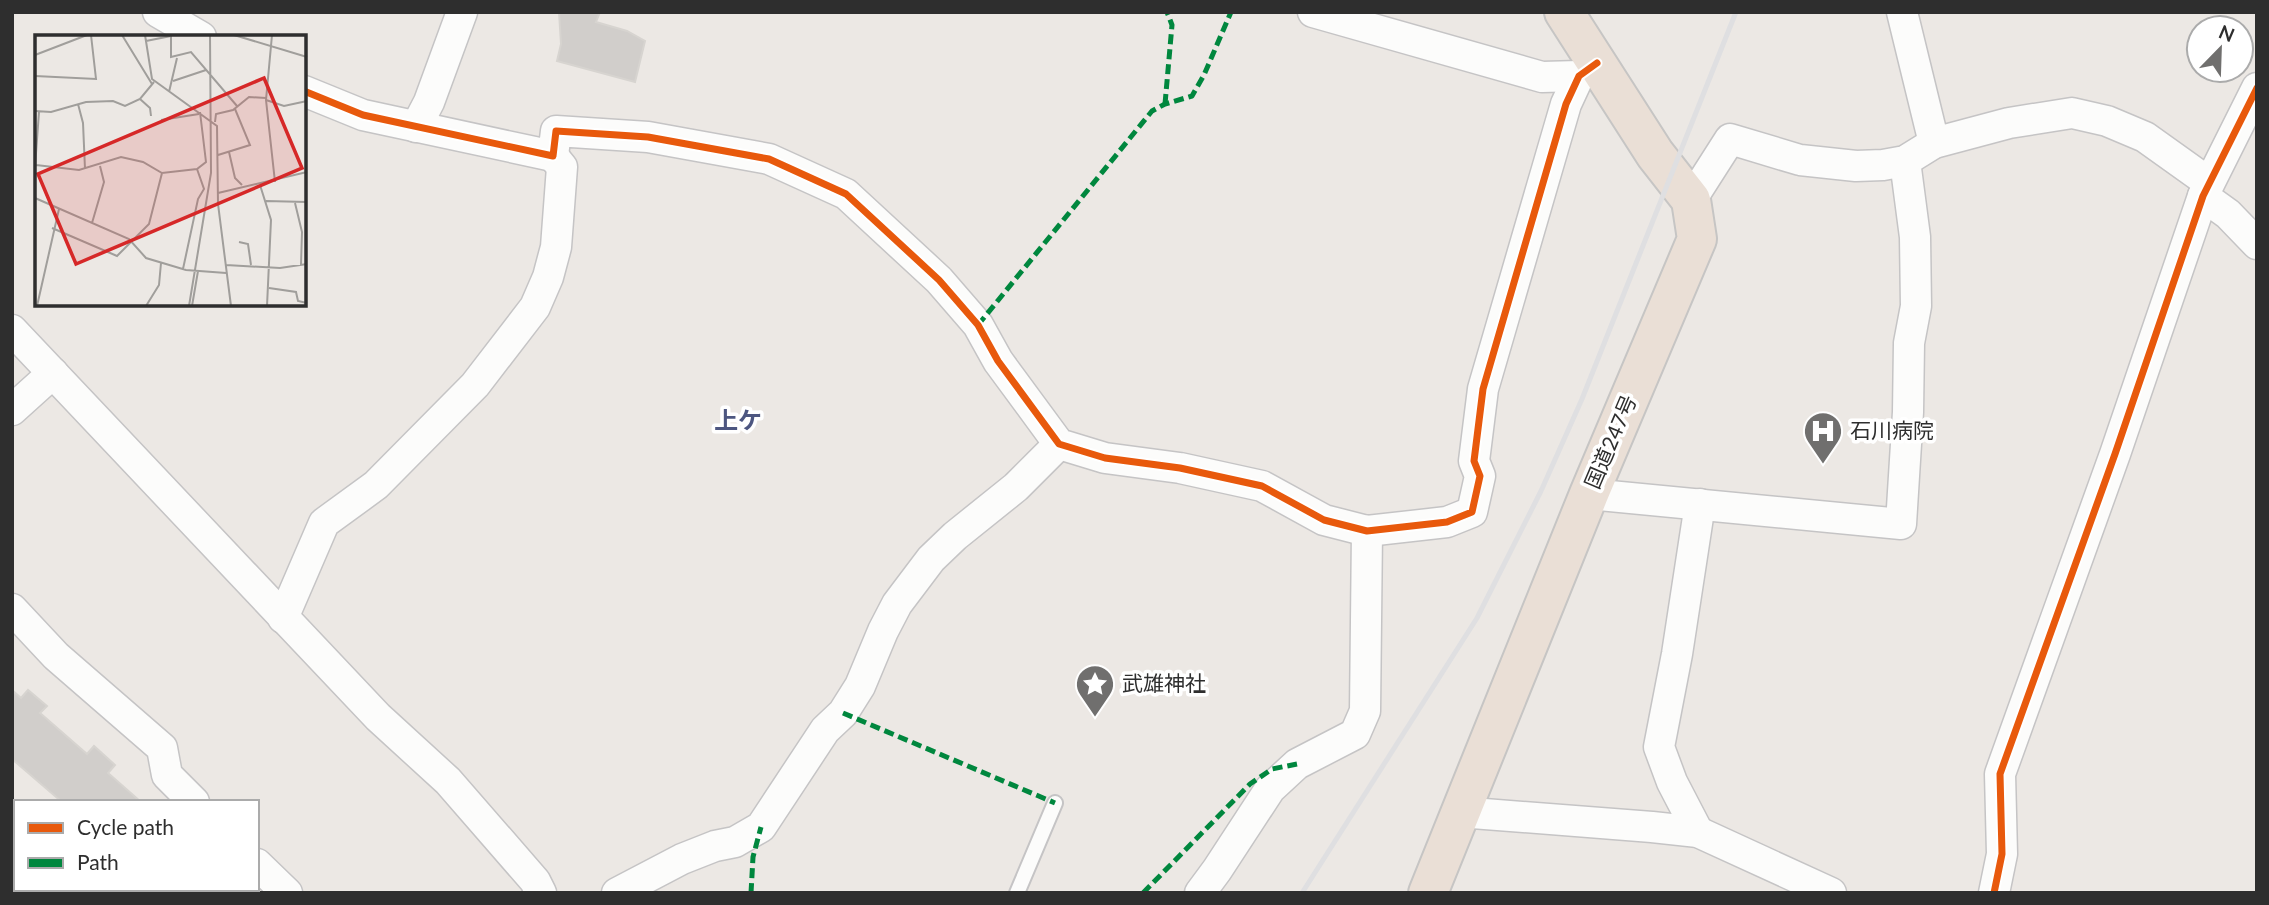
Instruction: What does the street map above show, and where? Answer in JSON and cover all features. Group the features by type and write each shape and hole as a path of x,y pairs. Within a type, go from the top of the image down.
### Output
{"highway":[{"name":"国道247号","path":"1428,893 1589,494 1697,239 1691,200 1588,70 1564,12"}],"street":[{"path":"158,12 198,35"},
{"path":"416,127 429,103 462,12"},
{"path":"1313,12 1542,77 1588,70"},
{"path":"1902,12 1934,143"},
{"path":"553,156 556,131 648,137 769,159 846,194 939,280 978,325 998,361 1059,444 1105,458 1181,468 1262,486 1324,520 1367,531 1447,522 1472,512 1480,476 1474,461 1483,389 1566,104 1588,70"},
{"path":"1994,893 2001,854 2000,774 2115,454 2206,189 2257,88"},
{"path":"283,618 324,523 376,485 475,385 535,307 548,277 556,247 562,167 553,156 363,115 306,92"},
{"path":"1691,200 1730,139 1800,160 1829,164 1883,165 1905,162 1934,143 2009,123 2072,113 2107,121 2145,137 2206,189 2257,244"},
{"path":"1589,494 1901,524 1909,343 1916,306 1916,237 1905,162"},
{"path":"12,330 377,717 448,781 535,881 541,893"},
{"path":"12,410 53,373"},
{"path":"617,893 682,859 715,846 735,842 761,827 825,730 843,713 897,604 930,559 1016,487 1059,444"},
{"path":"1698,832 1672,782 1659,747 1677,654 1700,504"},
{"path":"1200,893 1270,789 1297,764 1355,734 1365,711 1367,531"},
{"path":"12,609 56,656 162,748 167,775 192,800"},
{"path":"1459,812 1698,832 1831,893"},
{"path":"259,866 287,893"}],"lane":[{"path":"1017,893 1055,803"}],"building":[{"path":"559,12 600,12 596,22 627,31 645,41 635,82 557,61 561,44"},
{"path":"12,690 21,698 28,690 47,706 40,713 87,754 94,746 115,765 108,773 139,800 60,800 12,759"}],"railway":[{"path":"1302,893 1477,618 1541,491 1582,399 1736,12"}],"marked path":[{"path":"1165,104 1172,25 1167,12"},
{"path":"978,325 1152,111 1192,96 1231,12"},
{"path":"843,713 1055,803"},
{"path":"1143,893 1250,784 1272,769 1297,764"},
{"path":"751,893 753,857 761,827"}],"cycle path":[{"path":"306,92 363,115 553,156 556,131 648,137 769,159 846,194 939,280 978,325 998,361 1059,444 1105,458 1180,468 1262,486 1324,520 1367,531 1447,522 1472,512 1480,476 1474,461 1483,389 1566,104 1579,76 1597,63"},
{"path":"1994,893 2002,854 2000,774 2115,454 2203,196 2257,88"}],"place":[{"name":"石川病院","path":"1823,465"},
{"name":"武雄神社","path":"1095,718"}],"district":[{"name":"上ケ","path":"738,421"}]}
